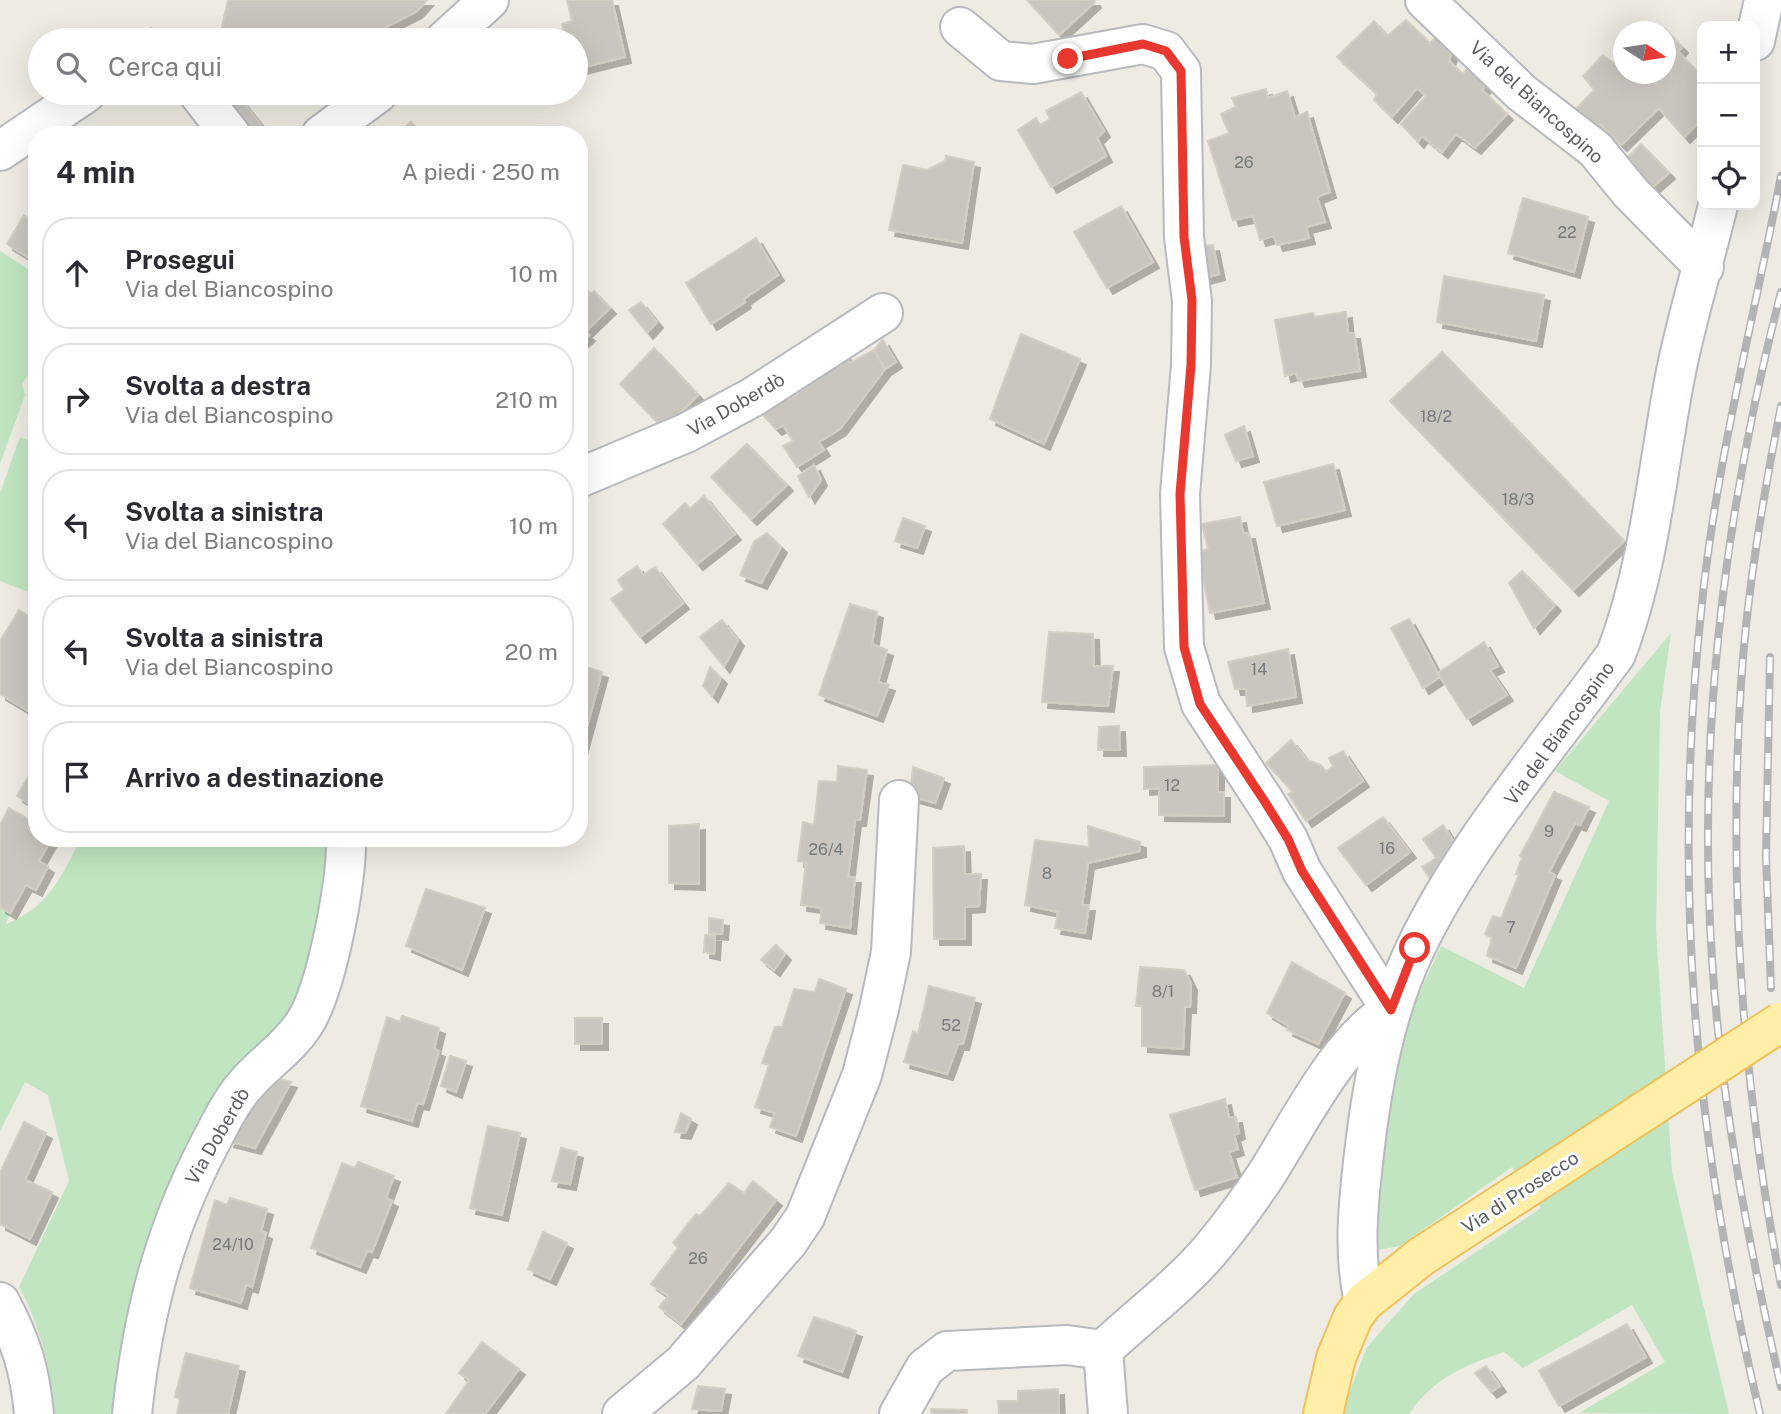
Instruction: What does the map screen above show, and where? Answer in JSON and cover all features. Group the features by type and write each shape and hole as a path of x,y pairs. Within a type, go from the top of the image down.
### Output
{"main road":[{"name":"Via di Prosecco","path":"1323,1414 1336,1358 1353,1317 1364,1302 1422,1256 1781,1022"}],"street":[{"path":"458,28 489,0"},
{"name":"Via del Biancospino","path":"1425,0 1522,93 1595,149 1630,192 1704,267"},
{"path":"1759,21 1763,0"},
{"path":"899,1414 925,1368 947,1351 1068,1345 1103,1350 1172,1290 1212,1248 1265,1176 1316,1093 1370,1022 1391,1010 1309,882 1265,802 1200,704 1184,647 1180,494 1191,365 1192,300 1184,237 1181,71 1166,51 1143,44 1033,64 1001,61 960,27"},
{"path":"36,126 68,105"},
{"path":"207,105 224,126"},
{"path":"333,126 361,105"},
{"path":"0,150 28,131"},
{"name":"Via del Biancospino","path":"1364,1302 1356,1268 1358,1209 1369,1113 1391,1010 1415,948 1447,893 1482,838 1616,654 1628,624 1645,554 1675,378 1717,210"},
{"name":"Via Doberdò","path":"588,474 685,433 753,397 883,313"},
{"path":"622,1414 682,1363 788,1242 805,1217 862,1075 880,1009 891,952 899,800"},
{"name":"Via Doberdò","path":"132,1414 151,1291 168,1234 218,1128 248,1082 276,1058 305,1023 323,980 347,868 346,847"},
{"path":"0,1302 20,1340 31,1378 34,1414"},
{"path":"1103,1350 1108,1414"}],"green space":[{"path":"0,251 28,269 28,375 22,384 25,395 0,464"},
{"path":"20,437 28,440 28,592 0,581 0,493"},
{"path":"1671,633 1660,711 1656,930 1672,1172 1729,1414 1579,1413 1665,1362 1632,1305 1523,1368 1504,1352 1463,1368 1428,1391 1409,1414 1341,1414 1367,1347 1414,1294 1541,1208 1512,1167 1400,1246 1378,1250 1371,1222 1388,1100 1408,1018 1441,946 1524,988 1609,801 1555,771"},
{"path":"76,847 332,847 309,992 245,1068 119,1414 53,1414 44,1349 19,1287 69,1181 48,1095 25,1082 0,1131 0,907 10,913 6,924 21,917 43,900 67,866"}],"building":[{"path":"228,0 427,0 416,12 384,28 222,28"},
{"path":"567,0 612,0 625,57 588,66 588,28 563,28 562,24 572,21"},
{"path":"1027,0 1094,0 1095,2 1059,35"},
{"path":"1406,20 1430,43 1436,37 1451,54 1449,61 1463,74 1469,67 1487,84 1482,90 1507,114 1475,148 1456,134 1442,152 1422,136 1418,142 1401,124 1426,96 1417,88 1392,117 1374,100 1377,94 1337,57 1374,21 1387,36"},
{"path":"1676,41 1682,47 1678,52 1697,71 1697,124 1684,137 1659,108 1621,145 1600,124 1593,132 1574,111 1594,90 1583,76 1603,55 1613,63 1613,84 1676,84"},
{"path":"1266,89 1268,98 1287,91 1295,117 1307,112 1330,192 1317,197 1325,222 1306,227 1309,238 1277,245 1274,236 1260,240 1253,216 1233,220 1208,141 1229,133 1221,114 1236,107 1232,98"},
{"path":"1081,92 1104,131 1097,138 1106,156 1051,187 1018,130 1036,118 1040,125 1050,119 1046,111"},
{"path":"228,105 245,105 262,126 238,126 224,108"},
{"path":"1641,144 1669,173 1648,191 1622,163"},
{"path":"946,156 974,162 962,243 889,230 903,165 927,170 945,161"},
{"path":"1523,198 1588,217 1574,272 1508,253"},
{"path":"1121,206 1153,262 1107,288 1074,232"},
{"path":"24,215 28,218 28,257 7,244"},
{"path":"756,238 778,275 744,299 745,302 711,324 686,283"},
{"path":"1213,245 1219,274 1197,280 1195,247"},
{"path":"1444,276 1544,295 1536,341 1437,322"},
{"path":"594,291 610,308 588,329 588,292 590,294"},
{"path":"641,302 657,322 647,333 629,310"},
{"path":"1346,312 1348,333 1354,333 1360,371 1299,381 1296,373 1285,376 1275,320 1313,313 1315,317"},
{"path":"1021,334 1080,359 1044,444 990,419"},
{"path":"883,340 896,362 885,369 874,350"},
{"path":"654,348 698,395 664,429 620,384"},
{"path":"874,350 885,369 840,429 819,442 824,450 797,467 783,446 793,441 783,425 776,429 760,412 787,395 789,400 827,373 822,365 843,351 850,363"},
{"path":"1442,352 1624,541 1573,590 1390,401"},
{"path":"1244,426 1253,456 1236,461 1225,435"},
{"path":"747,444 787,485 751,519 711,477"},
{"path":"1333,464 1345,510 1277,526 1264,482"},
{"path":"814,465 821,480 809,497 798,476"},
{"path":"704,496 735,534 697,564 663,524 685,503 690,509"},
{"path":"1240,517 1243,533 1249,533 1264,603 1210,613 1198,552 1208,549 1202,524"},
{"path":"903,518 925,526 917,548 895,541"},
{"path":"767,533 781,547 761,583 740,575 754,542"},
{"path":"637,566 643,575 655,567 683,603 640,637 611,599 624,590 618,580"},
{"path":"1522,571 1555,605 1534,628 1509,583"},
{"path":"850,604 877,612 872,644 887,650 878,682 889,685 877,716 819,695"},
{"path":"19,610 28,616 28,711 0,694 0,641"},
{"path":"1409,619 1440,677 1423,688 1391,628"},
{"path":"722,620 738,640 724,667 700,637"},
{"path":"1049,632 1093,634 1094,666 1113,666 1108,706 1042,702"},
{"path":"1484,642 1498,666 1490,670 1507,695 1467,719 1438,673"},
{"path":"1288,649 1296,697 1247,706 1246,689 1235,689 1228,662"},
{"path":"710,667 721,678 712,696 703,686"},
{"path":"588,668 602,672 588,723"},
{"path":"1119,726 1120,750 1098,750 1099,727"},
{"path":"1291,740 1307,760 1321,765 1326,772 1333,766 1329,758 1343,751 1363,781 1306,821 1288,794 1293,792 1266,763"},
{"path":"1218,765 1218,792 1224,792 1224,816 1159,815 1159,788 1144,789 1144,767"},
{"path":"838,766 867,770 860,820 855,820 848,877 855,877 850,928 820,923 822,908 801,905 806,862 798,861 803,822 814,825 819,781 837,782"},
{"path":"913,767 944,778 935,803 910,796"},
{"path":"28,777 28,803 17,796"},
{"path":"1554,792 1589,807 1580,825 1575,823 1549,872 1555,875 1516,968 1487,956 1492,938 1485,934 1493,916 1501,919 1519,874 1516,874 1522,858 1520,856"},
{"path":"9,808 28,819 28,847 47,847 39,861 48,867 36,890 26,885 10,913 0,907 0,825"},
{"path":"1383,817 1410,852 1366,885 1338,848"},
{"path":"699,824 699,884 669,883 669,826"},
{"path":"1443,825 1461,853 1438,890 1422,867 1436,858 1423,839"},
{"path":"1088,826 1140,842 1140,851 1088,863 1082,905 1089,905 1085,933 1055,928 1058,912 1025,905 1035,840 1089,847"},
{"path":"964,846 965,874 981,874 979,906 965,907 965,939 934,939 933,848"},
{"path":"426,889 485,908 462,970 406,946"},
{"path":"709,918 723,920 722,934 709,933"},
{"path":"705,935 715,936 714,954 704,952"},
{"path":"776,945 785,954 774,970 761,960"},
{"path":"1292,962 1345,993 1318,1044 1287,1030 1289,1026 1267,1013"},
{"path":"1140,967 1184,970 1191,984 1190,1007 1185,1007 1183,1049 1142,1046 1142,1006 1136,1006"},
{"path":"819,979 846,989 796,1136 770,1127 775,1113 755,1107 769,1065 762,1063 775,1027 782,1027 794,989 815,992"},
{"path":"929,986 975,998 963,1044 958,1044 947,1074 904,1062 913,1031 918,1034"},
{"path":"402,1016 439,1028 434,1049 439,1051 423,1104 417,1103 412,1121 361,1106 387,1017 400,1022"},
{"path":"575,1018 602,1018 602,1044 575,1044"},
{"path":"450,1056 466,1061 456,1092 441,1086"},
{"path":"266,1076 291,1082 255,1148 228,1141"},
{"path":"1225,1099 1229,1118 1236,1117 1239,1133 1234,1135 1238,1149 1229,1152 1237,1177 1195,1190 1170,1115"},
{"path":"681,1113 691,1119 685,1133 675,1132"},
{"path":"24,1122 46,1133 25,1180 52,1192 30,1239 0,1224 0,1173"},
{"path":"488,1126 520,1133 502,1215 470,1208"},
{"path":"561,1148 577,1152 570,1184 552,1181"},
{"path":"358,1162 394,1176 386,1198 392,1201 372,1252 367,1251 360,1267 311,1248 342,1163 355,1168"},
{"path":"753,1181 776,1200 681,1324 659,1307 668,1296 651,1284 678,1248 673,1243 696,1214 700,1216 729,1183 744,1193"},
{"path":"230,1198 267,1209 261,1231 266,1233 252,1287 246,1285 241,1303 190,1288 215,1200 227,1205"},
{"path":"543,1232 567,1243 550,1279 528,1269"},
{"path":"814,1317 856,1331 842,1372 798,1356"},
{"path":"1627,1324 1646,1357 1559,1406 1539,1371"},
{"path":"482,1342 519,1369 485,1414 446,1414 469,1380 459,1373"},
{"path":"186,1353 239,1366 228,1414 177,1414 180,1398 175,1397"},
{"path":"1486,1366 1500,1386 1491,1392 1475,1373"},
{"path":"698,1386 725,1389 721,1411 692,1409"},
{"path":"1058,1389 1059,1414 999,1414 998,1401 1018,1401 1018,1391"},
{"path":"931,1409 967,1410 967,1414 932,1414"}],"railway":[{"path":"1760,1414 1719,1211 1705,1111 1695,1011 1689,809 1693,707 1709,549 1726,442 1781,176"},
{"path":"1781,292 1744,456 1720,623 1712,707 1708,875 1716,1013 1729,1121 1747,1228 1781,1387"},
{"path":"1781,406 1747,614 1737,759 1736,835 1748,1061 1757,1137 1781,1285"},
{"path":"1770,657 1766,857 1771,988"}],"route":[{"path":"1068,59 1143,44 1166,51 1181,71 1184,237 1192,300 1191,365 1180,494 1180,590 1184,647 1191,680 1200,704 1265,802 1288,839 1302,871 1348,947 1391,1010 1415,948"}]}
